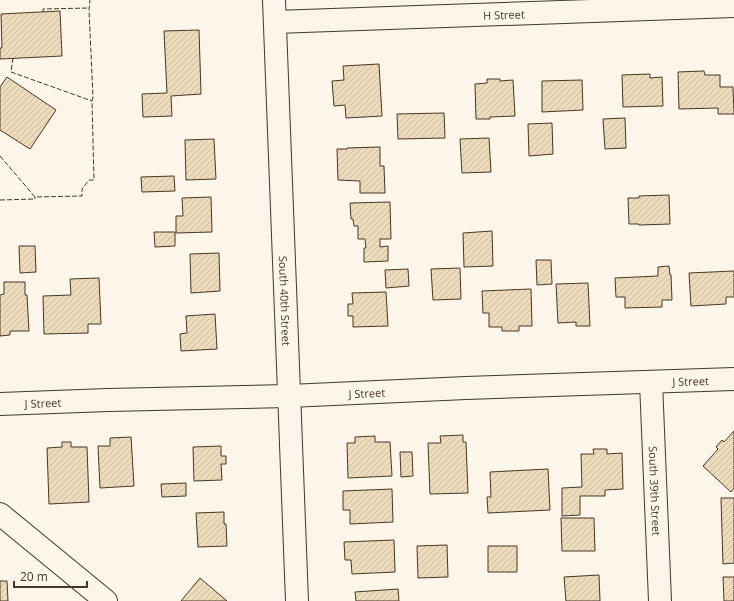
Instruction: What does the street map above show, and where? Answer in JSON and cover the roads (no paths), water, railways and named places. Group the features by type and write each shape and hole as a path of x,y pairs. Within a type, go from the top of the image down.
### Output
{"street":[{"name":"South 40th Street","path":"274,0 297,601"},
{"name":"H Street","path":"275,22 734,6"},
{"name":"J Street","path":"0,404 289,396 466,388 734,379"},
{"name":"South 39th Street","path":"651,382 660,601"},
{"path":"0,514 106,601"}]}
